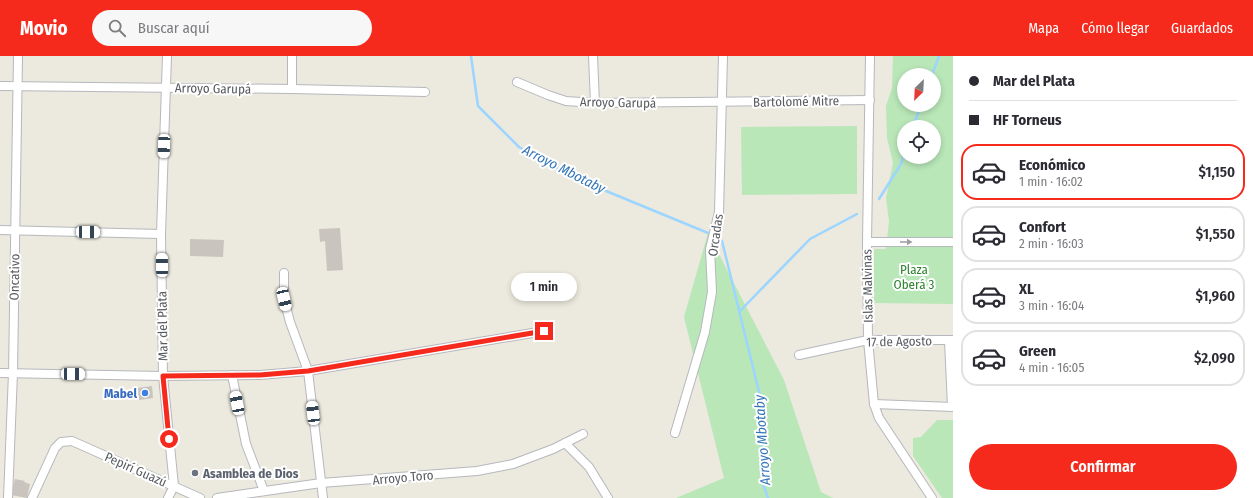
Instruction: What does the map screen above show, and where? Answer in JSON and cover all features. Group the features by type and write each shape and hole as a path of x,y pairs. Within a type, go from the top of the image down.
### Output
{"street":[{"name":"Oncativo","path":"8,498 13,373 18,56"},
{"name":"Mar del Plata","path":"167,56 161,234 163,376 174,486"},
{"path":"292,56 292,89"},
{"path":"594,56 595,103"},
{"name":"Orcadas","path":"675,433 705,332 712,292 710,249 718,212 723,56"},
{"name":"Islas Malvinas","path":"870,56 867,242 868,340 874,404 879,418 932,498"},
{"name":"Arroyo Garupá","path":"517,82 548,96 566,101 595,103 722,102"},
{"name":"Arroyo Garupá","path":"0,86 425,92"},
{"name":"Bartolomé Mitre","path":"722,102 870,100"},
{"path":"0,230 161,234"},
{"path":"867,242 953,242"},
{"path":"284,273 284,299 290,322 308,371 323,498"},
{"path":"0,373 163,376 260,375 308,371 544,331"},
{"name":"17 de Agosto","path":"799,355 868,340 951,340"},
{"path":"874,404 952,407 951,340"},
{"path":"232,375 246,444 264,491"},
{"name":"Arroyo Toro","path":"217,498 322,483 477,471 513,464 553,449 583,434"},
{"name":"Pepirí Guazú","path":"32,498 55,448 61,442 72,441 200,498"},
{"path":"565,443 589,467 608,498"},
{"path":"168,498 174,486"}],"green space":[{"name":"Plaza Oberá 3","path":"893,56 953,56 953,304 874,303 874,249 886,249 889,221 886,198 893,163 887,138 886,106 892,88"},
{"path":"857,126 857,194 742,195 741,127"},
{"path":"708,233 784,380 821,492 833,498 676,498 724,478 684,317"},
{"path":"937,420 953,420 953,498 942,498 913,456 913,438 921,437"}],"building":[{"path":"340,228 343,270 327,271 325,241 320,242 319,229"},
{"path":"190,239 224,240 223,257 190,256"},
{"path":"152,386 153,398 139,400 137,388"},
{"path":"15,479 25,481 24,482 30,484 27,498 11,495"}],"waterway":[{"name":"Arroyo Mbotaby","path":"471,56 478,106 519,147 577,179 708,233"},
{"path":"935,68 939,56"},
{"path":"916,120 918,112"},
{"path":"879,199 901,164"},
{"path":"739,312 810,239 857,214"},
{"name":"Arroyo Mbotaby","path":"722,241 762,404 762,481 768,498"}],"place":[{"name":"Mabel","path":"145,393"},
{"name":"Asamblea de Dios","path":"195,473"}],"route":[{"path":"169,439 163,376 260,375 308,371 544,331"}]}
